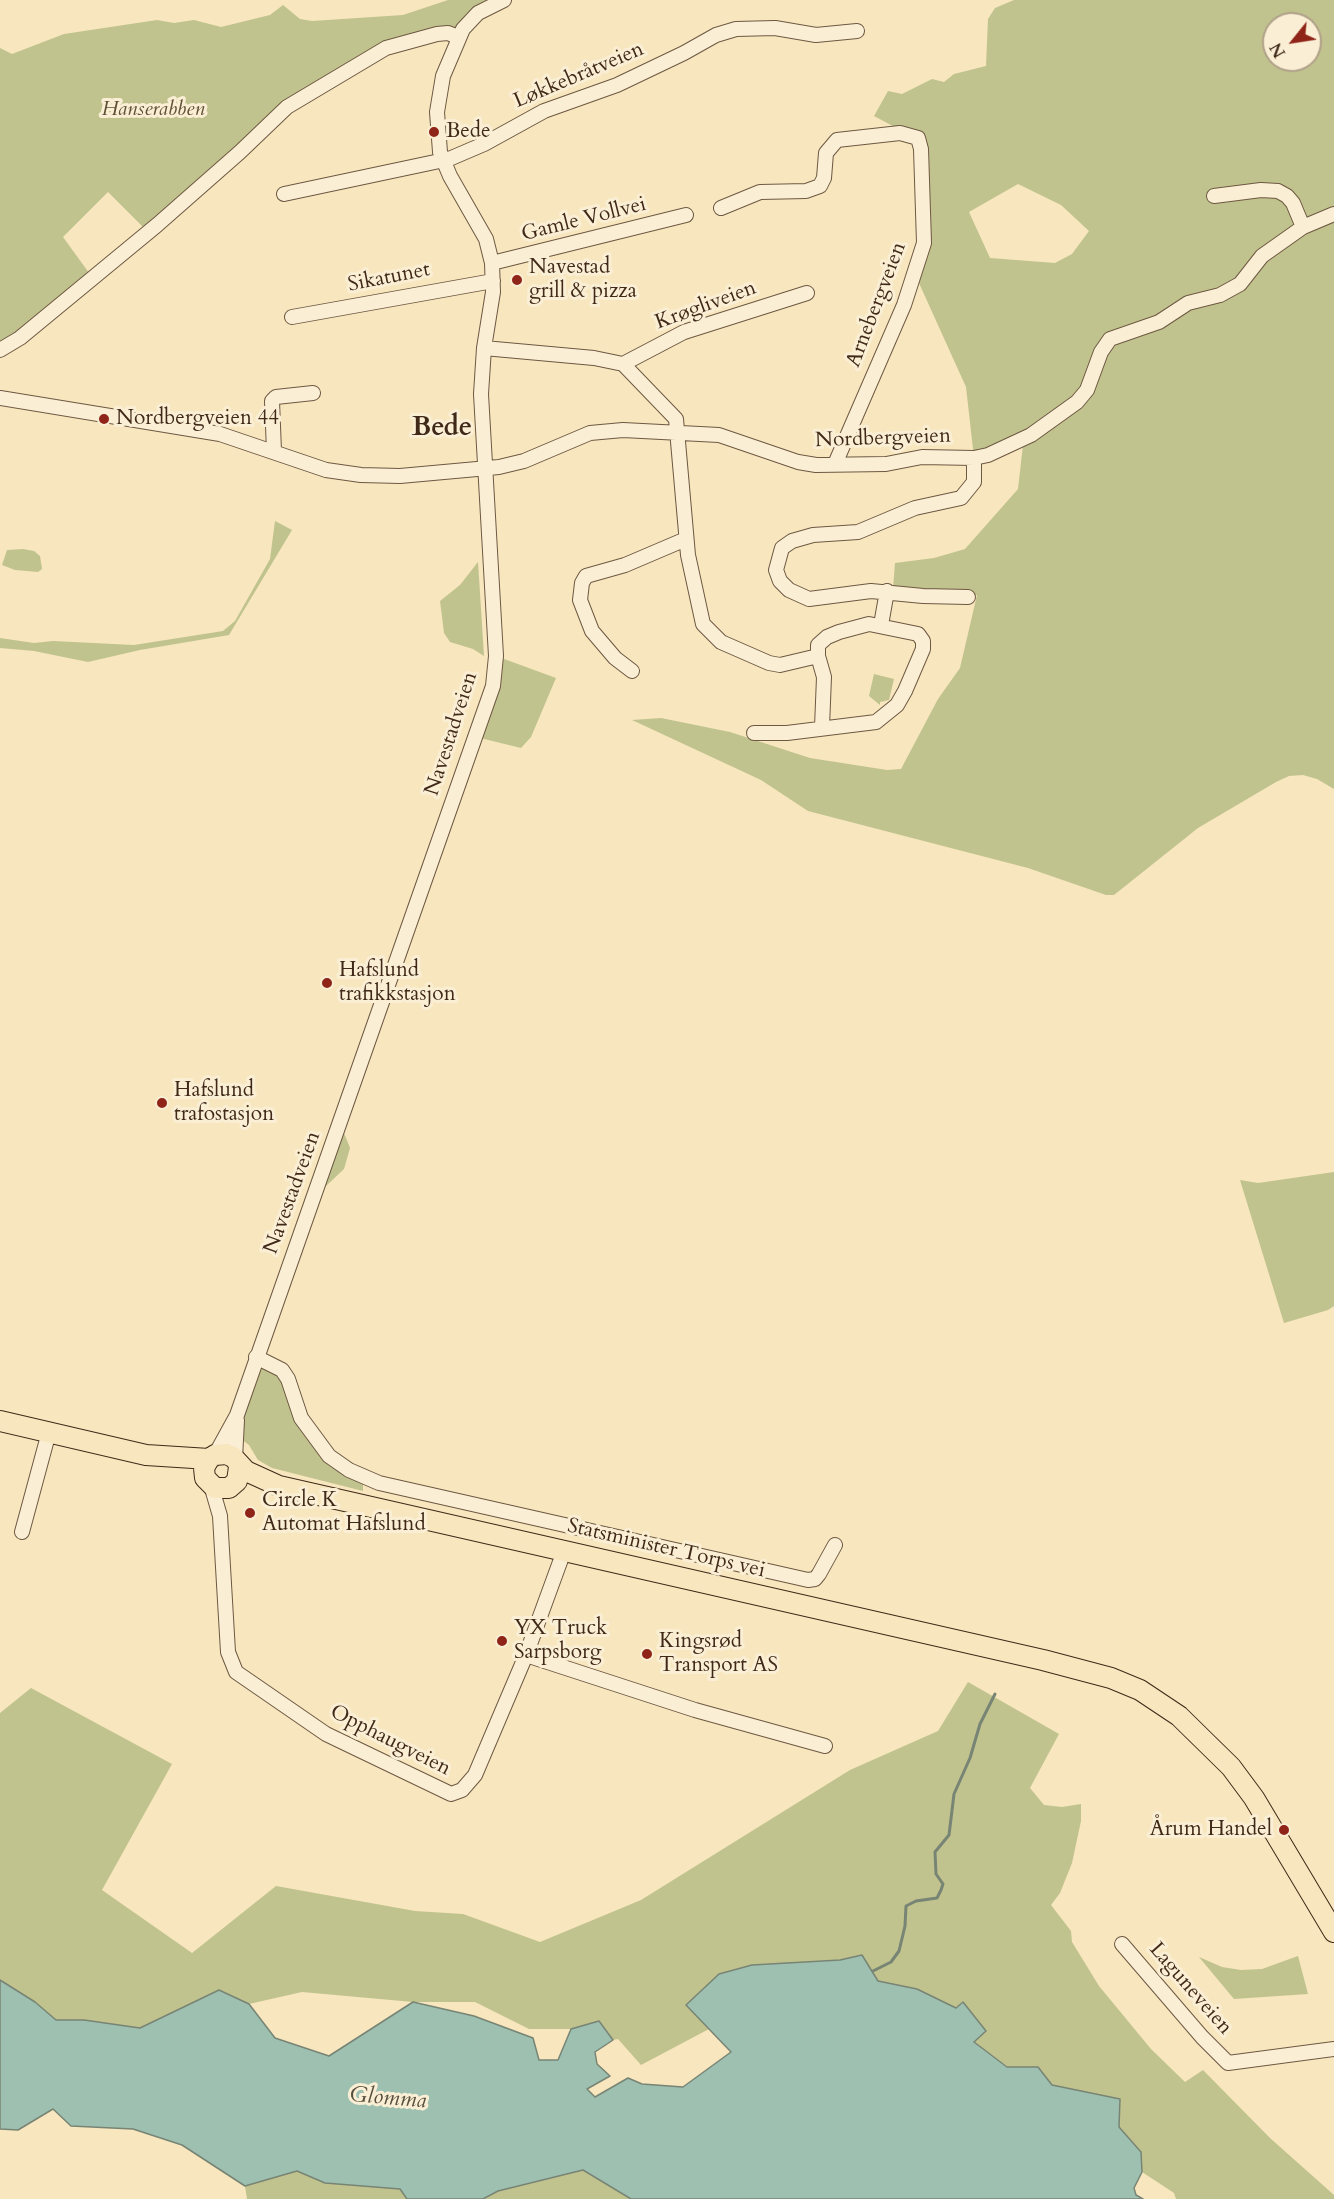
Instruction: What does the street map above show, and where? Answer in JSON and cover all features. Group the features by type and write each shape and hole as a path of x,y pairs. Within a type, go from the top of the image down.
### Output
{"highway":[{"name":"Statsminister Torps vei","path":"0,1421 1043,1660 1111,1678 1140,1690 1196,1731 1231,1767 1254,1798 1334,1932"}],"street":[{"name":"Navestadveien","path":"222,1472 237,1414 256,1357 493,686 496,656 481,394 484,348 493,281 492,263 486,239 443,159 438,135 439,90 458,37 478,13 504,0"},
{"name":"Løkkebråtveien","path":"284,194 443,159 484,144 544,111 624,81 716,35 736,29 755,28 816,35 857,30"},
{"path":"0,350 20,338 157,225 287,107 386,48 437,34 448,33 458,37"},
{"name":"Arnebergveien","path":"721,208 760,192 806,191 820,186 824,178 826,153 837,140 900,134 918,138 921,149 924,243 904,305 835,464"},
{"path":"1214,196 1261,190 1278,191 1293,203 1303,227"},
{"name":"Nordbergveien","path":"0,398 220,434 326,470 361,475 399,476 512,465 590,433 623,430 719,435 798,462 816,465 886,464 922,457 974,458 998,451 1031,435 1077,402 1087,390 1101,352 1110,339 1159,322 1188,303 1220,295 1240,284 1262,256 1303,227 1334,214"},
{"name":"Gamle Vollvei","path":"492,263 686,215"},
{"name":"Sikatunet","path":"292,317 493,281"},
{"name":"Krøgliveien","path":"623,364 684,332 807,293"},
{"path":"484,348 594,358 623,364 676,419 679,432 686,539 699,612 710,633 721,642 769,663 780,665 818,656"},
{"path":"274,451 272,401 276,397 313,393"},
{"path":"968,597 923,597 871,591 809,599 798,596 780,581 776,570 777,559 782,548 802,537 858,532 915,508 961,498 975,482 974,458"},
{"path":"632,671 615,658 592,631 580,600 582,583 586,576 626,565 686,539"},
{"path":"881,625 886,591"},
{"path":"754,732 787,733 876,722 897,705 905,691 923,649 923,641 918,634 911,630 869,624 826,637 818,645 818,656 824,677 822,727"},
{"path":"256,1357 282,1370 288,1379 301,1418 329,1456 349,1470 371,1480 808,1580 815,1579 819,1574 835,1545"},
{"name":"Navestadveien","path":"222,1472 237,1414"},
{"path":"22,1532 49,1432"},
{"name":"Opphaugveien","path":"222,1472 220,1516 228,1652 236,1672 327,1734 451,1794 462,1790 475,1774 526,1655 564,1551"},
{"path":"526,1655 695,1710 825,1746"},
{"name":"Laguneveien","path":"1122,1944 1202,2037 1228,2063 1334,2049"}],"green space":[{"name":"Hanserabben","path":"448,0 504,0 463,29 398,44 319,86 148,232 108,192 63,237 92,277 0,350 0,48 12,54 64,34 157,20 174,23 194,20 221,27 270,15 283,5 300,19 312,21 403,15"},
{"path":"1014,0 1334,0 1334,789 1317,779 1303,775 1289,776 1276,782 1198,828 1114,895 1106,895 1028,868 808,811 761,780 632,720 661,718 730,732 810,758 887,770 901,769 938,699 960,668 977,595 893,589 895,563 934,558 965,549 1018,489 1023,445 974,458 966,387 914,272 924,243 921,149 908,134 874,116 888,91 902,94 932,79 944,82 954,74 986,66 988,19 995,8","holes":["1018,184 1061,205 1089,231 1072,254 1055,263 990,258 969,212"]},
{"path":"275,521 292,530 229,635 140,650 88,662 34,651 0,648 0,638 34,643 53,641 134,645 223,631 235,621 270,559"},
{"path":"7,550 34,551 40,556 42,569 38,572 15,570 2,565"},
{"path":"478,562 484,656 473,649 450,642 444,633 440,601 460,585"},
{"path":"496,656 556,678 531,737 521,748 476,737"},
{"path":"874,674 894,679 889,700 880,702 880,705 869,696"},
{"path":"340,1123 350,1148 344,1169 326,1186 316,1190"},
{"path":"1334,1172 1334,1306 1328,1310 1284,1323 1240,1180 1258,1183"},
{"path":"256,1357 272,1364 316,1441 363,1478 363,1491 272,1468 258,1460 249,1445 241,1439 241,1426"},
{"path":"968,1682 1059,1734 1030,1788 1044,1805 1062,1807 1081,1804 1081,1821 1072,1863 1060,1893 1051,1905 1071,1931 1072,1942 1099,1986 1151,2049 1185,2082 1203,2070 1270,2138 1334,2195 1334,2199 1176,2199 1174,2193 1142,2172 1141,2152 1119,2127 1120,2099 1052,2085 1038,2067 1008,2067 974,2042 962,2002 956,2008 917,1989 878,1981 862,1955 686,2005 709,2029 641,2065 618,2039 613,2040 599,2021 571,2029 529,2029 475,2002 413,2002 302,1992 249,2004 219,1990 140,2028 84,2020 56,2020 35,2002 0,1980 0,1713 31,1688 172,1764 102,1890 192,1953 276,1886 415,1911 463,1914 540,1942 641,1900 850,1770 938,1731"},
{"path":"1298,1956 1308,1994 1234,1999 1199,1957 1222,1967 1241,1970 1262,1969"},
{"path":"583,2170 631,2199 483,2199 498,2191"},
{"path":"297,2171 325,2183 400,2189 407,2199 247,2199 245,2186"}],"water":[{"name":"Glomma","path":"862,1955 878,1981 917,1989 956,2008 963,2002 986,2031 974,2042 1007,2067 1038,2067 1052,2085 1120,2099 1119,2127 1141,2152 1142,2172 1134,2188 1136,2195 1143,2199 631,2199 583,2170 498,2191 483,2199 407,2199 400,2189 325,2183 297,2171 245,2186 182,2145 133,2129 71,2126 53,2109 18,2130 0,2129 0,1980 35,2002 56,2020 84,2020 140,2028 219,1990 249,2004 275,2038 329,2056 413,2002 474,2016 533,2038 539,2060 558,2060 571,2029 599,2021 613,2040 595,2052 597,2064 610,2076 587,2089 595,2097 628,2078 642,2084 683,2087 731,2052 686,2005 719,1974 752,1965 840,1960"}],"waterway":[{"path":"873,1971 891,1962 899,1951 905,1926 906,1906 916,1901 937,1898 941,1890 943,1884 936,1874 935,1852 949,1835 954,1794 970,1758 980,1724 995,1694"}],"place":[{"name":"Bede","path":"434,132"},
{"name":"Navestad grill & pizza","path":"517,280"},
{"name":"Nordbergveien 44","path":"104,419"},
{"name":"Hafslund trafikkstasjon","path":"327,983"},
{"name":"Hafslund trafostasjon","path":"162,1103"},
{"name":"Circle K Automat Hafslund","path":"250,1513"},
{"name":"YX Truck Sarpsborg","path":"502,1641"},
{"name":"Kingsrød Transport AS","path":"647,1654"},
{"name":"Årum Handel","path":"1284,1830"}],"district":[{"name":"Bede","path":"442,429"}]}
